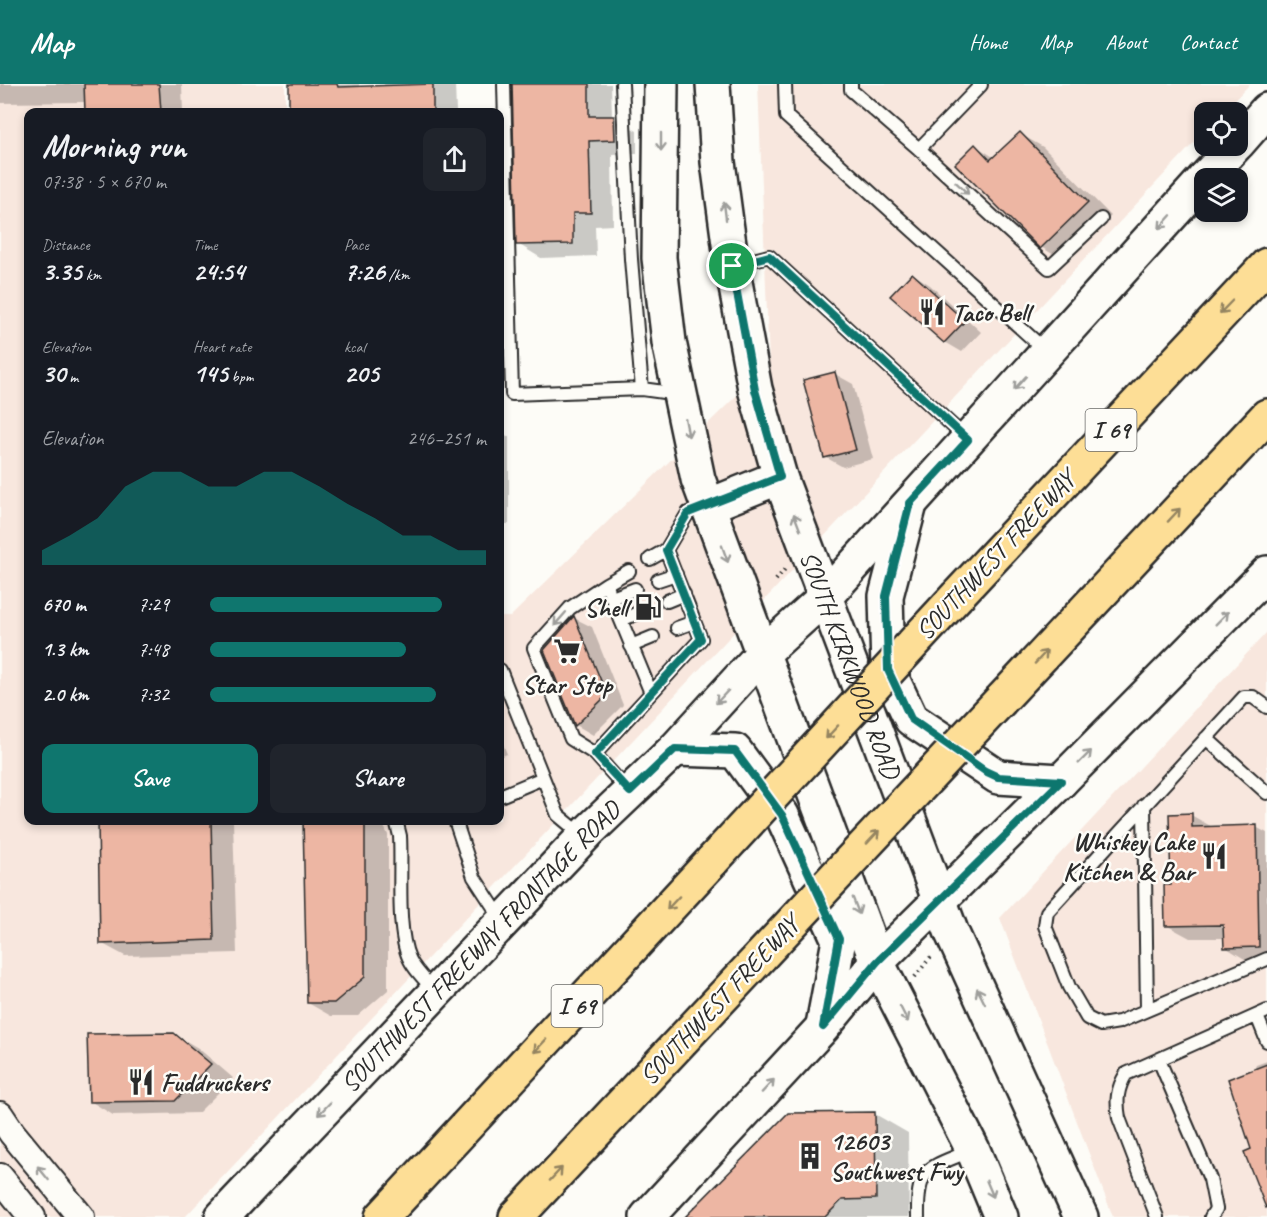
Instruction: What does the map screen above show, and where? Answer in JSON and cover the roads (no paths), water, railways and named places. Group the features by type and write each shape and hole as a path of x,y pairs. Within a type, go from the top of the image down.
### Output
{"highway":[{"name":"SOUTHWEST FREEWAY","path":"382,1217 1267,265"},
{"name":"SOUTHWEST FREEWAY","path":"516,1217 1267,416"},
{"path":"368,1217 442,1152"}],"main road":[{"path":"661,84 659,258 669,342 696,471 877,962 973,1149 1001,1217"},
{"name":"SOUTH KIRKWOOD ROAD","path":"713,84 718,162 732,266 755,390 780,477 940,902 1081,1217"},
{"name":"SOUTHWEST FREEWAY FRONTAGE ROAD","path":"1248,131 1267,110"},
{"name":"SOUTHWEST FREEWAY FRONTAGE ROAD","path":"1215,168 1225,156"},
{"name":"SOUTHWEST FREEWAY FRONTAGE ROAD","path":"222,1217 584,837 675,749 762,654 825,597 1194,191"},
{"path":"708,506 780,477"},
{"path":"910,503 886,596 888,670 911,719 998,777 1061,781"},
{"path":"647,1217 823,1027 877,962 940,902 1267,573"},
{"path":"675,749 735,751 782,815 839,939 823,1027"}],"street":[{"path":"0,1114 18,1142 81,1217"},
{"path":"0,1176 32,1217"}],"lane":[{"path":"504,84 512,393 642,389 680,394"},
{"path":"622,84 631,259 642,389"},
{"path":"785,84 786,116 1047,353"},
{"path":"850,84 851,90 1049,268 1101,219"},
{"path":"919,149 981,85"},
{"path":"732,266 769,256 968,440"},
{"path":"650,559 666,550 688,513 708,506"},
{"path":"595,754 701,639 666,550"},
{"path":"629,571 570,608 534,648 571,739 595,754 630,792"},
{"path":"658,580 676,574"},
{"path":"606,584 651,693"},
{"path":"612,598 635,589"},
{"path":"667,601 684,594"},
{"path":"621,620 643,611"},
{"path":"677,628 694,622"},
{"path":"631,646 653,638"},
{"path":"504,680 558,815 584,837"},
{"path":"1267,707 1253,697 1244,697 1047,912 1045,926 1069,987 1088,1018 1101,1025 1119,1022 1267,959"},
{"path":"1206,738 1267,793"},
{"path":"504,794 543,778"},
{"path":"1144,806 1148,1010"},
{"path":"397,825 400,836 403,932 406,951 410,961 436,992"},
{"path":"457,825 474,877 503,921"},
{"path":"1157,1217 1119,1118 1116,1102 1118,1086 1126,1074 1262,1013 1267,1041"},
{"path":"1159,1060 1215,1196 1216,1209 1211,1217"},
{"path":"918,1217 919,1184 930,1168 973,1149"}],"place":[{"name":"Taco Bell","path":"932,312"},
{"name":"Shell","path":"648,607"},
{"name":"Star Stop","path":"567,651"},
{"name":"Whiskey Cake Kitchen & Bar","path":"1214,856"},
{"name":"Fuddruckers","path":"141,1082"},
{"name":"12603 Southwest Fwy","path":"810,1156"}]}
